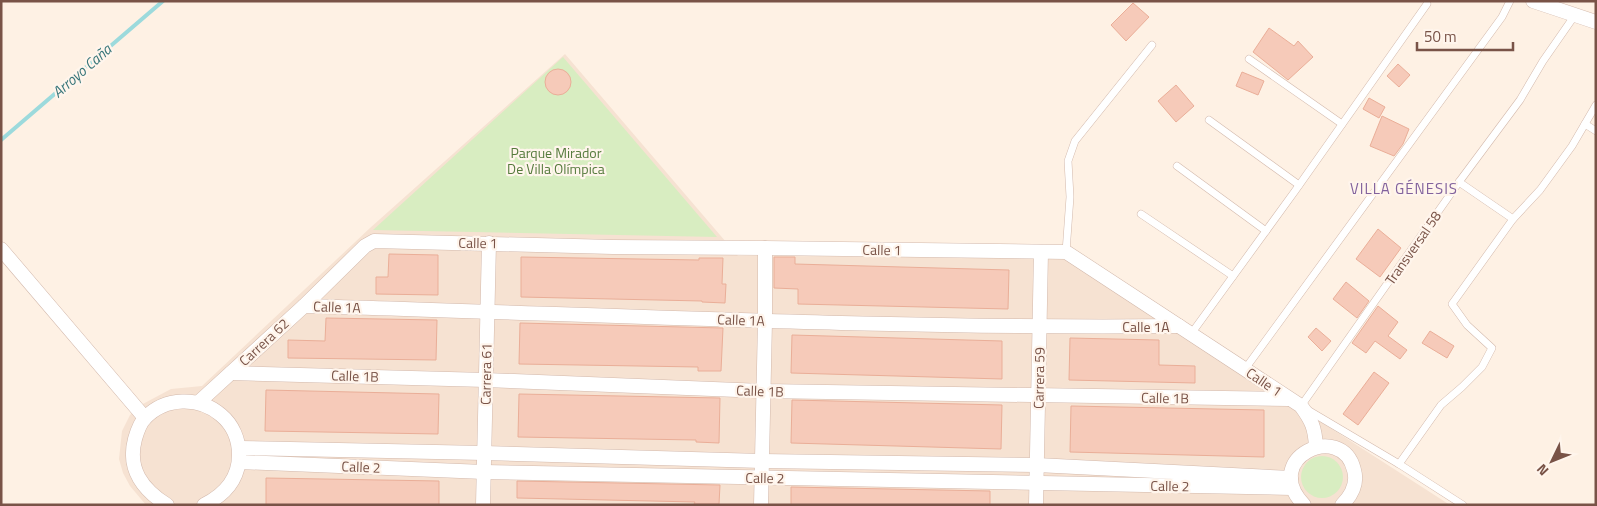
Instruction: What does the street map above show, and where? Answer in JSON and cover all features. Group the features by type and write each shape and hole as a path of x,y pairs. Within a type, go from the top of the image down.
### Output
{"street":[{"path":"1533,1 1596,22"},
{"name":"Calle 1","path":"374,241 613,247 1066,252 1295,403 1311,420 1315,430 1316,447"},
{"name":"Carrera 62","path":"199,402 304,306 365,246 374,241"},
{"name":"Carrera 61","path":"483,505 489,244"},
{"path":"760,505 764,392 765,248"},
{"path":"1,249 145,418"},
{"name":"Carrera 59","path":"1036,505 1041,252"},
{"name":"Calle 1A","path":"304,306 765,321 1185,330"},
{"name":"Calle 1B","path":"231,373 486,380 764,392 1039,396 1295,403"},
{"path":"167,505 154,496 141,483 134,466 133,448 138,431 145,418 163,406 181,401 199,402 214,409 226,419 235,433 239,455 234,477 226,490 215,500 204,505"},
{"path":"1304,505 1297,497 1291,483 1292,467 1306,451 1316,447 1327,446 1338,449 1347,456 1356,476 1355,487 1350,497 1342,505"},
{"name":"Calle 2","path":"239,455 484,453 762,461 1037,465 1291,483"},
{"name":"Calle 2","path":"239,455 484,472 1037,482 1291,483"}],"lane":[{"path":"1245,369 1502,17 1510,1"},
{"path":"1185,330 1233,276 1427,4"},
{"name":"Transversal 58","path":"1295,403 1520,100 1543,61 1575,14"},
{"path":"1066,252 1070,197 1068,161 1076,141 1152,45"},
{"path":"1249,59 1342,124"},
{"path":"1399,464 1441,405 1482,367 1492,348 1467,325 1452,304 1513,219 1540,190 1572,146 1596,105"},
{"path":"1209,120 1299,185"},
{"path":"1585,124 1596,131"},
{"path":"1177,166 1266,231"},
{"path":"1459,182 1513,219"},
{"path":"1142,214 1233,276"},
{"path":"1295,403 1399,464 1463,505"}],"shaded area":[{"path":"565,54 738,256 1064,257 1450,505 146,505 130,486 123,473 119,459 122,431 130,415 141,405 171,389 202,386 370,228"}],"green space":[{"name":"Parque Mirador De Villa Olímpica","path":"563,57 717,237 373,230"},
{"path":"1318,456 1326,456 1337,462 1343,477 1337,492 1326,498 1318,498 1307,492 1301,481 1301,473 1307,462"}],"building":[{"path":"1133,3 1149,17 1126,41 1111,25"},
{"path":"1269,28 1294,46 1298,41 1313,57 1288,80 1253,52"},
{"path":"1398,64 1410,75 1399,87 1387,76"},
{"path":"558,69 567,73 571,82 567,91 558,95 549,91 545,82 549,73"},
{"path":"1242,72 1264,81 1258,95 1236,86"},
{"path":"1176,85 1194,106 1176,122 1158,101"},
{"path":"1369,98 1385,107 1379,118 1363,109"},
{"path":"1382,116 1409,129 1403,144 1394,156 1370,146"},
{"path":"1378,229 1401,248 1380,277 1356,259"},
{"path":"389,254 438,255 438,295 376,294 376,277 388,277"},
{"path":"521,257 699,260 699,258 723,258 722,284 726,284 725,303 521,297"},
{"path":"774,257 795,257 795,264 1009,270 1008,309 798,304 798,289 774,288"},
{"path":"1346,282 1369,301 1357,318 1333,299"},
{"path":"1378,306 1398,322 1388,336 1407,350 1400,359 1375,341 1366,353 1352,343"},
{"path":"326,318 437,320 436,360 288,358 288,340 325,341"},
{"path":"520,323 723,328 721,371 698,371 698,367 519,364"},
{"path":"1316,328 1331,341 1322,351 1308,337"},
{"path":"1430,331 1454,346 1447,358 1422,343"},
{"path":"792,335 1002,341 1002,379 791,373"},
{"path":"1070,338 1159,340 1159,365 1195,366 1195,383 1069,380"},
{"path":"1374,372 1389,383 1358,425 1343,414"},
{"path":"266,390 439,394 438,434 265,431"},
{"path":"519,394 720,398 719,443 696,442 696,440 518,437"},
{"path":"792,400 1002,405 1001,449 791,443"},
{"path":"1071,406 1264,410 1264,457 1070,452"},
{"path":"266,478 439,481 439,505 266,505"},
{"path":"517,481 720,485 719,504 517,498"},
{"path":"791,487 990,491 990,505 791,505"}],"waterway":[{"name":"Arroyo Caña","path":"1,140 163,1"}],"district":[{"name":"VILLA GÉNESIS","path":"1404,189"}]}
